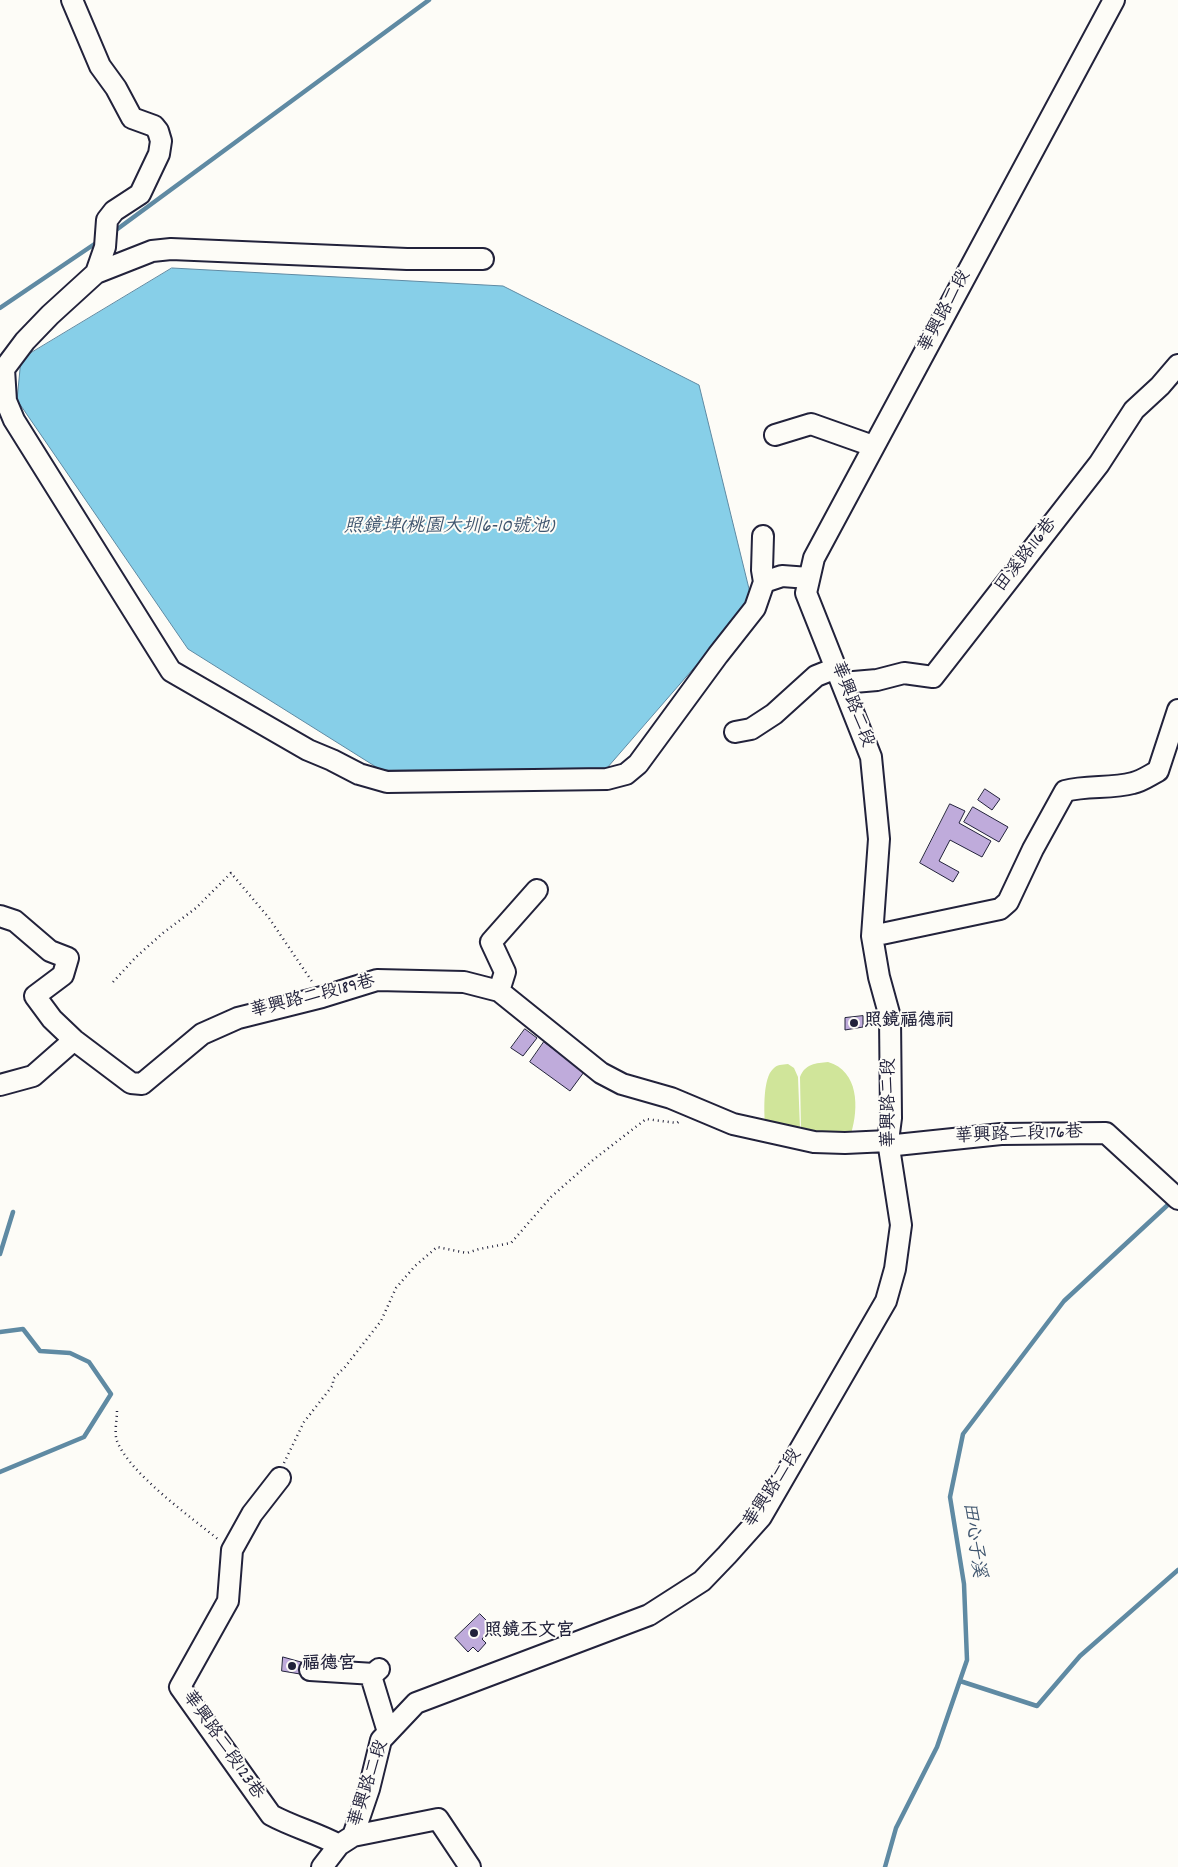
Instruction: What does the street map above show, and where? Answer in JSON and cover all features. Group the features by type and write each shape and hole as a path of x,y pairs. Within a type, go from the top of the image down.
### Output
{"street":[{"path":"72,0 100,66 116,88 132,118 154,126 158,131 161,141 159,154 140,194 114,210 107,220 105,247 96,273"},
{"name":"華興路二段","path":"322,1867 346,1841 369,1789 381,1740 416,1703 649,1615 702,1581 760,1517 886,1301 895,1268 901,1226 888,1142 891,1118 890,1017 879,977 872,936 878,840 871,757 806,593 814,558 1114,0"},
{"path":"483,259 406,259 171,249 152,250 96,273 25,341 4,370 6,401 14,420 171,671 308,750 359,774 387,782 607,779 626,774 638,764 755,608 764,582 762,570 763,536"},
{"name":"田溪路116巷","path":"839,676 877,680 904,673 933,677 1099,464 1134,410 1160,386 1178,365"},
{"path":"775,435 811,424 874,446"},
{"path":"764,582 782,576 809,578"},
{"path":"736,732 751,729 774,714 816,676 839,676"},
{"path":"872,936 1000,909 1008,902 1033,849 1065,791 1078,787 1093,788 1134,783 1158,770 1178,710"},
{"path":"499,991 505,972 491,942 537,890"},
{"name":"華興路二段189巷","path":"0,916 15,921 50,951 68,958 63,975 35,996 52,1019 74,1040 131,1083 142,1084 202,1034 238,1018 377,980 464,982 499,991 601,1073 622,1084 671,1098 733,1124 814,1142 888,1142"},
{"path":"0,1085 33,1076 74,1040"},
{"name":"華興路二段176巷","path":"888,1142 896,1145 1001,1134 1106,1133 1178,1199"},
{"name":"華興路二段123巷","path":"280,1478 252,1514 232,1550 228,1601 180,1687 271,1814 287,1824 346,1841"},
{"path":"310,1670 376,1671 371,1676 388,1732"},
{"path":"346,1841 438,1819 470,1867"}],"path":[{"path":"113,982 136,957 163,933 196,908 231,873 274,925 322,996"},
{"path":"280,1478 285,1459 304,1422 333,1385 333,1379 345,1367 381,1321 396,1288 415,1266 437,1247 467,1254 479,1249 511,1243 550,1197 593,1160 646,1119 678,1123 697,1109"},
{"path":"117,1410 117,1440 125,1457 172,1501 232,1550"}],"green space":[{"path":"828,1062 846,1073 851,1082 854,1092 855,1113 851,1134 811,1133 801,1130 800,1077 808,1067"},
{"path":"788,1064 794,1068 798,1077 800,1129 765,1124 764,1111 767,1079 775,1067"}],"water":[{"name":"照鏡埤(桃園大圳6-10號池)","path":"172,268 503,286 699,385 752,601 607,768 381,770 188,649 17,400 21,359"}],"building":[{"path":"985,789 1000,799 992,810 978,800"},
{"path":"950,804 965,811 959,823 991,841 982,857 950,840 939,861 959,872 953,882 920,863"},
{"path":"973,807 1008,827 999,842 964,822"},
{"name":"照鏡福德祠","path":"863,1016 863,1027 845,1030 845,1018"},
{"path":"525,1029 537,1038 523,1056 511,1048"},
{"path":"544,1042 584,1072 570,1091 530,1062"},
{"name":"照鏡丕文宮","path":"480,1614 493,1627 482,1639 486,1643 478,1652 473,1647 468,1652 455,1638"},
{"name":"福德宮","path":"283,1657 301,1662 300,1674 282,1671"}],"waterway":[{"path":"112,233 429,0"},
{"path":"0,308 99,241"},
{"name":"田心子溪","path":"885,1867 896,1828 937,1747 967,1660 964,1584 950,1497 963,1434 1064,1301 1172,1201"},
{"path":"0,1254 13,1212"},
{"path":"0,1332 23,1329 40,1351 70,1353 89,1362 111,1394 84,1437 0,1472"},
{"path":"960,1681 1037,1706 1080,1656 1178,1570"}],"place":[{"name":"照鏡福德祠","path":"854,1023"},
{"name":"照鏡丕文宮","path":"474,1633"},
{"name":"福德宮","path":"292,1666"}]}
